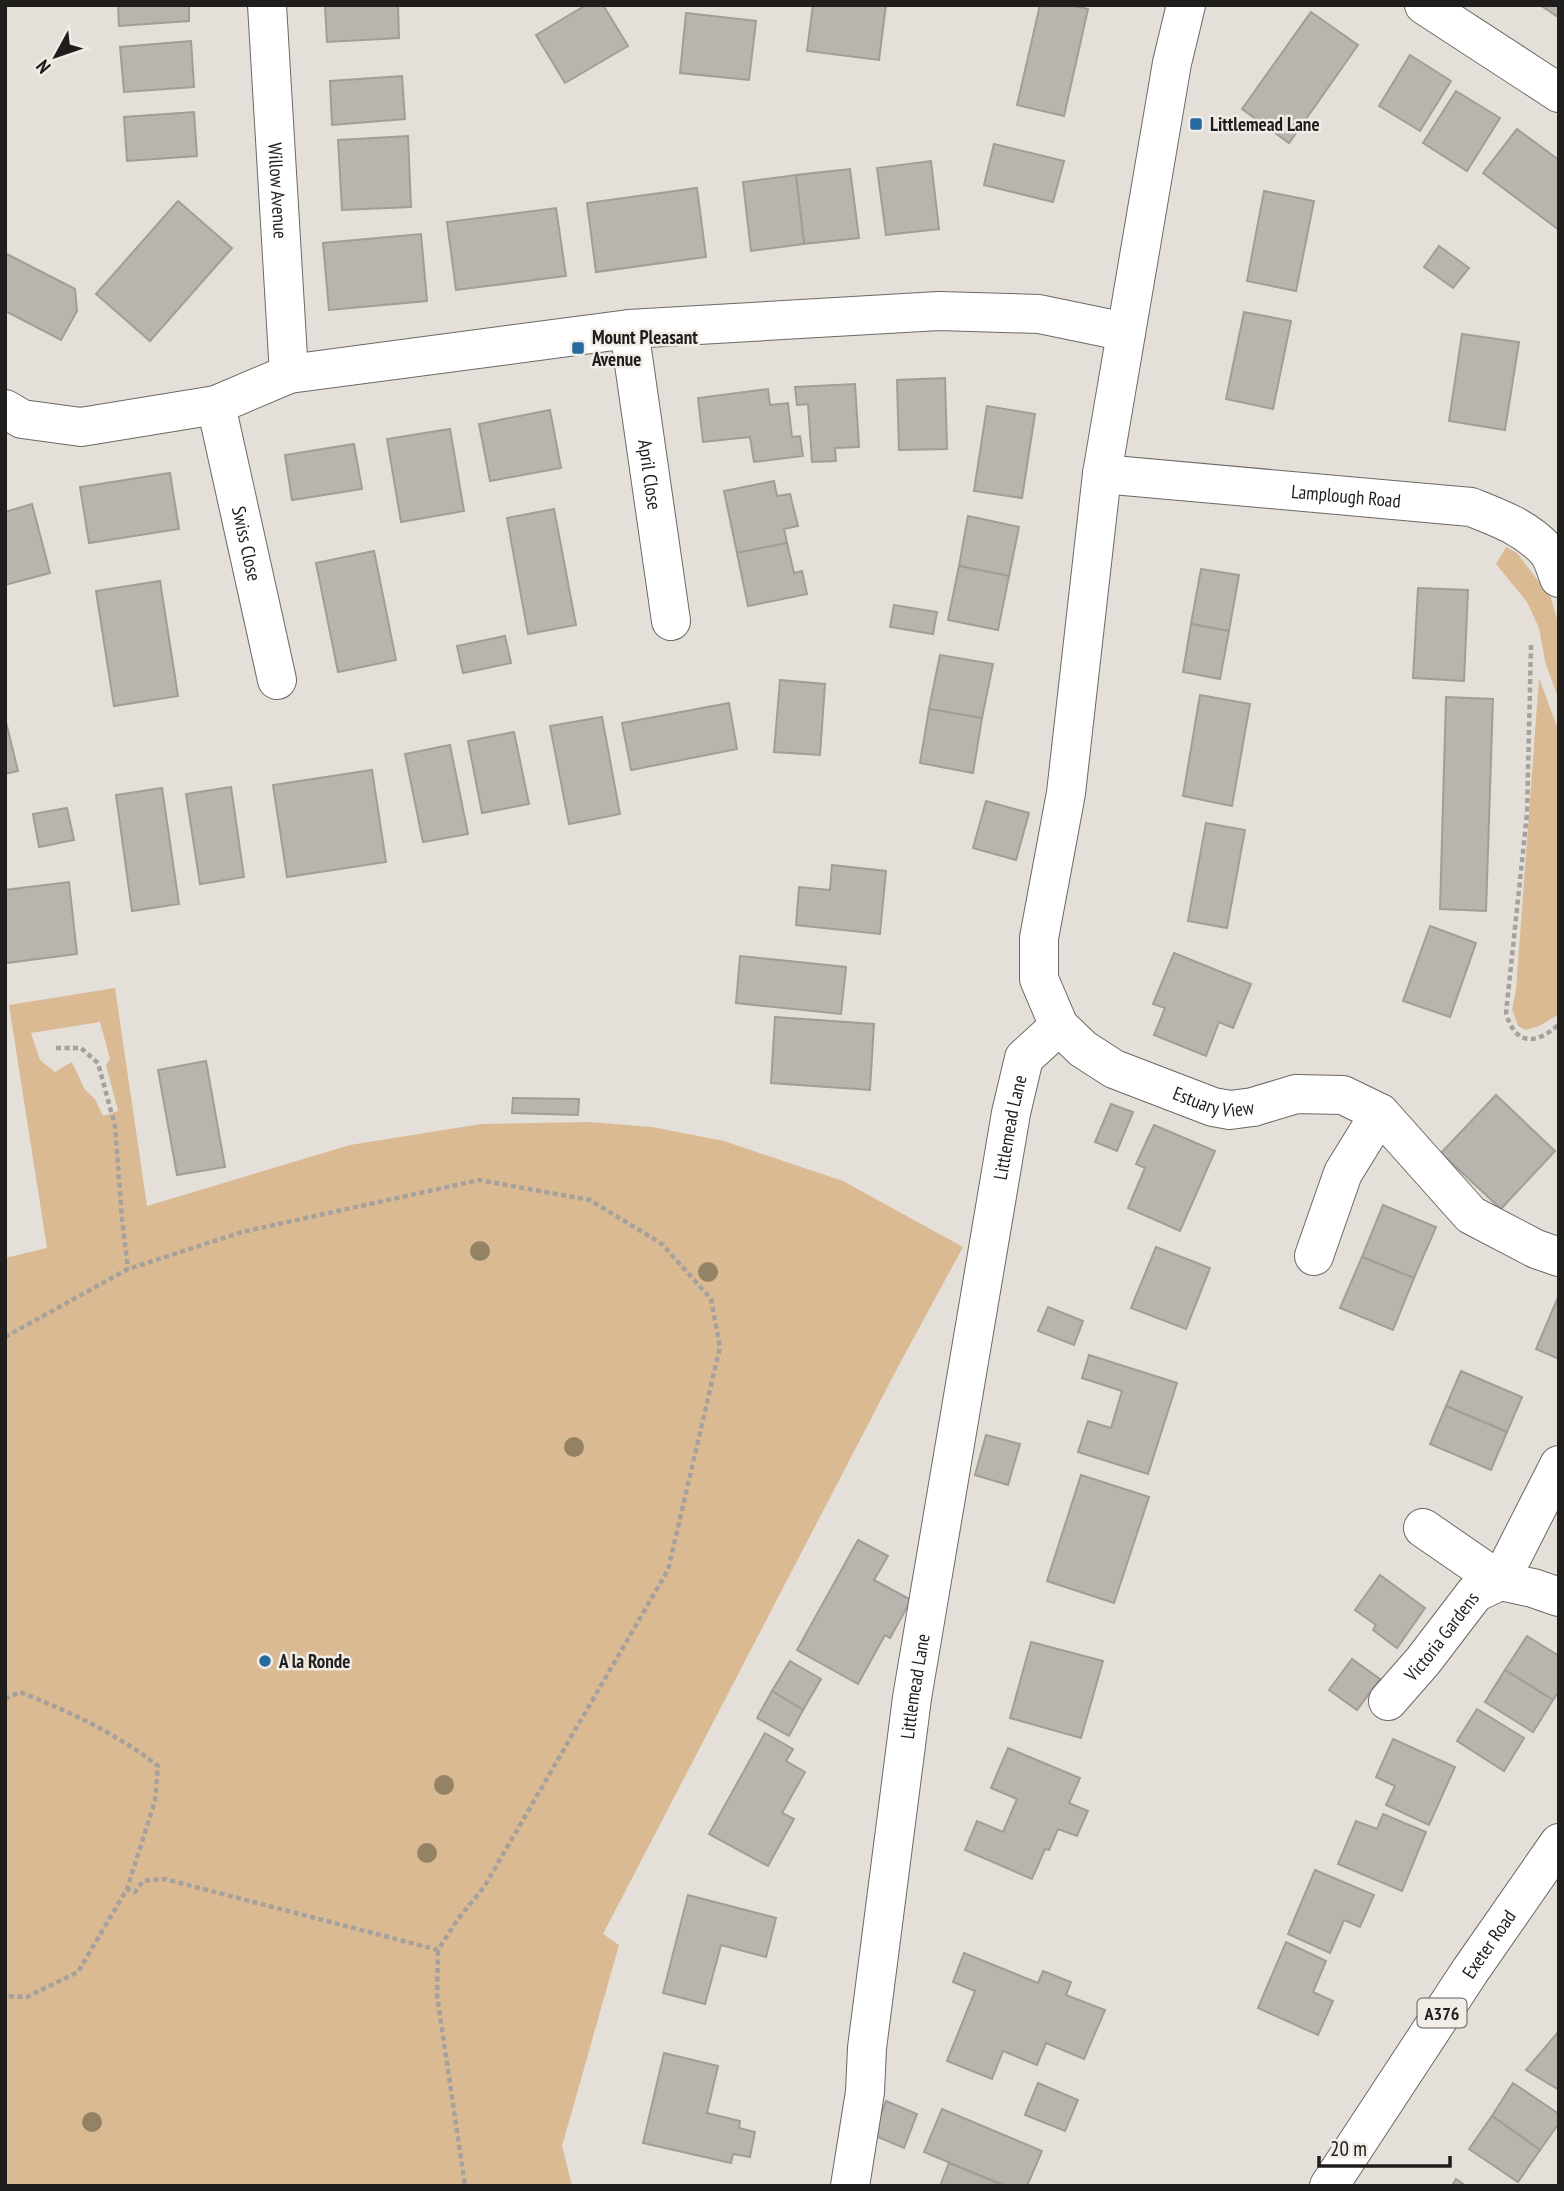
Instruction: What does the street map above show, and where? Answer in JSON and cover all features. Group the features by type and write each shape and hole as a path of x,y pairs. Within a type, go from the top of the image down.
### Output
{"main road":[{"name":"Willow Avenue","path":"267,5 289,374"},
{"path":"1059,1026 1039,979 1039,938 1066,793 1102,474 1172,63 1186,5"},
{"path":"1424,5 1559,93"},
{"path":"5,409 22,419 81,427 216,405 289,374 629,329 939,311 1039,314 1126,332"},
{"name":"April Close","path":"629,329 671,621"},
{"name":"Swiss Close","path":"216,405 278,680"},
{"name":"Lamplough Road","path":"1102,474 1471,507 1515,524 1549,554 1559,578"},
{"name":"Estuary View","path":"1059,1026 1083,1049 1114,1069 1213,1107 1230,1110 1253,1107 1296,1094 1343,1095 1380,1113 1471,1215 1536,1249 1559,1257"},
{"name":"Littlemead Lane","path":"850,2186 865,2092 867,2048 912,1698 1012,1113 1024,1058 1059,1026"},
{"path":"1314,1256 1343,1173 1380,1113"},
{"name":"Victoria Gardens","path":"1388,1700 1423,1661 1475,1594 1500,1581 1559,1465"},
{"path":"1423,1528 1500,1581"},
{"name":"Victoria Gardens","path":"1500,1581 1559,1597"},
{"name":"Exeter Road","path":"1329,2186 1470,1971 1559,1843"}],"path":[{"path":"1531,645 1527,814 1506,1013 1510,1028 1516,1035 1525,1038 1542,1037 1559,1024"},
{"path":"56,1048 81,1048 98,1063 116,1126 128,1269"},
{"path":"5,1337 128,1269 242,1233 479,1180 590,1200 662,1244 711,1299 720,1347 668,1570 484,1887 458,1919 438,1950 437,1995 465,2186"},
{"path":"5,1699 20,1692 74,1713 129,1744 158,1766 155,1801 127,1889 78,1972 27,1997 5,1996"},
{"path":"127,1889 135,1892 143,1881 165,1879 438,1950"}],"shaded area":[{"path":"1506,547 1517,553 1551,598 1559,626 1559,701 1545,661 1539,628 1527,602 1496,564"},
{"path":"1539,678 1559,732 1559,1014 1526,1030 1518,1026 1512,1009 1516,990"},
{"path":"115,988 147,1206 350,1145 481,1124 589,1122 652,1127 724,1141 843,1181 963,1247 603,1934 619,1945 562,2146 572,2186 5,2186 5,1258 47,1248 9,1005","holes":["100,1022 110,1059 106,1065 118,1111 103,1116 95,1099 85,1090 72,1062 55,1072 40,1060 31,1033"]}],"building":[{"path":"118,5 189,5 189,21 119,26"},
{"path":"325,5 398,5 399,38 327,42"},
{"path":"586,5 603,5 628,46 565,83 536,35"},
{"path":"813,5 886,5 879,60 807,51"},
{"path":"1040,5 1070,5 1088,9 1064,116 1017,105"},
{"path":"1540,5 1559,5 1559,16 1558,17"},
{"path":"1311,12 1358,45 1289,143 1242,109"},
{"path":"686,13 756,21 749,80 680,73"},
{"path":"191,41 194,87 124,92 120,47"},
{"path":"1410,55 1451,81 1420,131 1379,106"},
{"path":"402,76 405,119 332,125 330,81"},
{"path":"1456,91 1500,118 1467,171 1423,143"},
{"path":"194,112 197,156 127,161 124,117"},
{"path":"1517,129 1559,160 1559,230 1483,173"},
{"path":"408,136 411,207 342,210 338,140"},
{"path":"994,144 1064,161 1053,202 984,185"},
{"path":"931,161 939,229 886,235 877,168"},
{"path":"850,169 859,238 804,244 796,175"},
{"path":"796,175 804,244 751,251 743,182"},
{"path":"697,188 706,257 596,272 587,203"},
{"path":"1264,191 1314,201 1296,291 1247,281"},
{"path":"178,201 232,248 150,341 96,294"},
{"path":"556,208 566,276 456,290 447,222"},
{"path":"421,234 427,301 329,310 323,243"},
{"path":"1439,246 1469,268 1453,288 1424,267"},
{"path":"5,253 75,289 77,311 61,340 5,311"},
{"path":"1244,312 1291,321 1273,409 1226,399"},
{"path":"1462,334 1519,342 1505,430 1449,421"},
{"path":"945,378 947,449 899,450 897,380"},
{"path":"855,384 859,447 835,448 836,461 812,462 808,404 797,405 795,387"},
{"path":"768,389 770,405 788,403 792,437 800,436 803,456 754,462 750,437 703,442 698,398"},
{"path":"987,406 1035,414 1022,498 974,491"},
{"path":"550,410 561,468 490,481 479,424"},
{"path":"450,429 464,511 401,522 387,439"},
{"path":"354,444 362,489 292,500 285,455"},
{"path":"170,473 179,529 89,543 80,487"},
{"path":"774,481 777,496 790,494 798,526 784,529 787,543 737,553 724,491"},
{"path":"32,504 50,573 5,585 5,512"},
{"path":"554,509 576,625 528,634 507,518"},
{"path":"968,516 1019,527 1009,576 959,566"},
{"path":"787,543 794,573 802,571 807,594 748,606 737,553"},
{"path":"374,551 396,660 338,672 316,563"},
{"path":"959,566 1009,576 998,630 948,620"},
{"path":"1201,569 1239,575 1229,631 1191,624"},
{"path":"160,581 178,696 114,706 96,591"},
{"path":"1418,588 1468,590 1464,681 1413,678"},
{"path":"894,605 937,612 933,634 890,627"},
{"path":"1191,624 1229,631 1220,679 1183,672"},
{"path":"505,636 511,663 463,673 457,646"},
{"path":"940,655 993,664 982,718 929,709"},
{"path":"780,680 825,684 820,755 774,752"},
{"path":"1200,695 1250,704 1232,806 1183,796"},
{"path":"1446,697 1493,699 1486,911 1440,909"},
{"path":"729,703 737,749 631,770 622,723"},
{"path":"929,709 982,718 973,773 920,763"},
{"path":"602,717 620,814 569,824 550,726"},
{"path":"5,718 18,771 5,774"},
{"path":"514,732 529,804 482,813 468,741"},
{"path":"450,745 468,834 423,842 405,754"},
{"path":"372,770 386,862 287,877 273,785"},
{"path":"231,787 244,877 200,884 186,794"},
{"path":"162,788 179,904 132,911 116,795"},
{"path":"986,801 1029,813 1016,860 973,848"},
{"path":"67,808 74,840 39,847 33,814"},
{"path":"1206,823 1245,830 1227,928 1188,921"},
{"path":"832,865 886,871 880,934 796,925 799,887 830,890"},
{"path":"69,882 77,954 6,963 5,890"},
{"path":"1430,926 1476,943 1450,1017 1403,1001"},
{"path":"1174,953 1251,984 1233,1028 1219,1022 1206,1056 1154,1035 1165,1008 1153,1004"},
{"path":"740,956 846,967 841,1014 736,1003"},
{"path":"775,1017 874,1024 870,1090 771,1083"},
{"path":"206,1061 225,1167 177,1175 158,1070"},
{"path":"1496,1095 1555,1151 1501,1209 1441,1153"},
{"path":"513,1098 579,1099 578,1115 512,1113"},
{"path":"1111,1104 1133,1112 1117,1151 1095,1142"},
{"path":"1154,1125 1215,1151 1180,1231 1128,1208 1145,1168 1136,1164"},
{"path":"1383,1205 1436,1227 1414,1278 1362,1257"},
{"path":"1156,1247 1210,1268 1186,1329 1131,1308"},
{"path":"1362,1257 1414,1278 1393,1330 1340,1308"},
{"path":"1559,1295 1559,1359 1536,1349"},
{"path":"1048,1307 1083,1321 1074,1345 1038,1331"},
{"path":"1089,1355 1177,1383 1148,1474 1078,1452 1088,1421 1111,1428 1122,1391 1082,1378"},
{"path":"1461,1371 1522,1397 1507,1432 1446,1406"},
{"path":"1446,1406 1507,1432 1491,1470 1430,1444"},
{"path":"986,1435 1020,1444 1008,1485 975,1475"},
{"path":"1081,1475 1149,1497 1114,1603 1047,1581"},
{"path":"858,1540 888,1556 874,1580 911,1600 890,1638 885,1635 858,1684 797,1650"},
{"path":"1380,1575 1425,1608 1397,1648 1373,1630 1376,1625 1355,1610"},
{"path":"1527,1636 1559,1656 1559,1691 1553,1700 1505,1670"},
{"path":"1031,1642 1103,1661 1081,1738 1010,1718"},
{"path":"1352,1659 1380,1679 1357,1710 1329,1690"},
{"path":"790,1661 821,1679 803,1710 772,1691"},
{"path":"1505,1670 1553,1700 1533,1732 1485,1702"},
{"path":"772,1691 803,1710 789,1736 757,1718"},
{"path":"1477,1709 1524,1738 1504,1771 1457,1741"},
{"path":"765,1733 793,1749 786,1761 805,1772 782,1813 794,1819 768,1866 709,1834"},
{"path":"1393,1739 1455,1767 1429,1825 1386,1805 1395,1786 1376,1777"},
{"path":"1008,1748 1080,1778 1069,1803 1088,1811 1077,1836 1058,1829 1049,1850 1045,1849 1032,1879 965,1850 977,1821 1003,1832 1017,1799 991,1788"},
{"path":"1383,1814 1426,1832 1402,1891 1338,1864 1356,1821 1377,1829"},
{"path":"1315,1870 1374,1895 1360,1927 1344,1920 1330,1953 1288,1934"},
{"path":"688,1895 776,1918 766,1957 721,1945 705,2004 663,1993"},
{"path":"1286,1942 1326,1961 1313,1992 1333,2001 1318,2035 1258,2008"},
{"path":"964,1953 1038,1983 1043,1971 1071,1982 1066,1995 1105,2010 1084,2059 1046,2043 1037,2065 1003,2051 992,2079 947,2061 975,1991 953,1982"},
{"path":"1559,2031 1559,2090 1526,2070"},
{"path":"664,2053 718,2066 707,2113 740,2121 739,2128 755,2132 750,2157 733,2154 731,2163 643,2143"},
{"path":"1038,2083 1078,2100 1065,2131 1025,2115"},
{"path":"1513,2083 1559,2114 1559,2123 1540,2150 1492,2116"},
{"path":"886,2101 917,2114 904,2148 873,2135"},
{"path":"942,2109 1042,2151 1027,2186 1005,2186 924,2152"},
{"path":"1492,2116 1540,2150 1518,2182 1469,2149"},
{"path":"949,2163 1005,2186 940,2186"},
{"path":"1456,2179 1466,2186 1452,2186"}],"place":[{"name":"Littlemead Lane","path":"1196,124"},
{"name":"Mount Pleasant Avenue","path":"578,348"},
{"name":"A la Ronde","path":"265,1661"}]}
